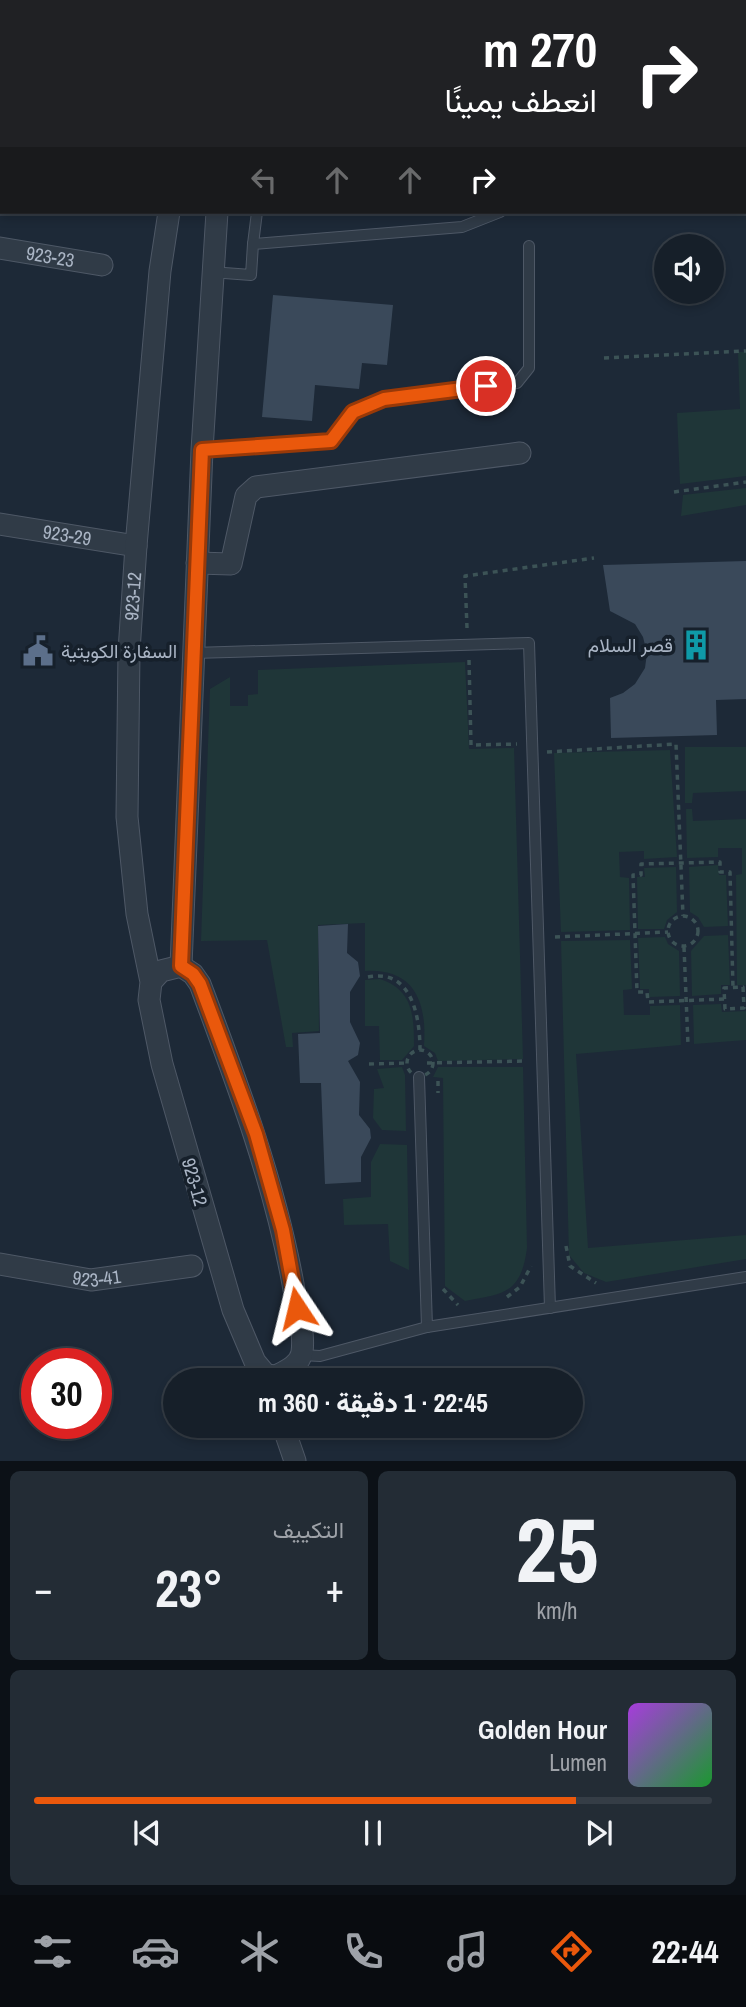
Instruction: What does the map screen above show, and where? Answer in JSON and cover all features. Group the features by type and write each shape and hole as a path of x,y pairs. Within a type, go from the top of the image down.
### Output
{"street":[{"name":"923-12","path":"169,214 160,271 136,546 129,651 127,817 137,914 151,982 149,1000 162,1065 233,1310 260,1368"},
{"path":"181,966 202,450 211,272 217,214"},
{"name":"923-23","path":"0,248 102,265"},
{"path":"197,564 231,564 246,496 256,487 520,453"},
{"name":"923-29","path":"0,524 136,546"},
{"path":"151,982 162,971 181,966 193,974 200,984 256,1134 283,1230 301,1334 302,1355"},
{"name":"923-41","path":"0,1264 91,1280 192,1266"},
{"name":"923-12","path":"289,1368 302,1355"},
{"path":"287,1438 295,1461"}],"lane":[{"path":"211,272 251,275 257,214"},
{"path":"253,244 462,227 495,214"},
{"path":"202,450 331,441 353,412 384,399 517,383 529,368 529,246"},
{"path":"193,653 529,643 550,1308"},
{"path":"419,1077 427,1327"},
{"path":"302,1355 320,1356 427,1327 746,1277"}],"path":[{"path":"604,358 746,351"},
{"path":"674,492 746,482"},
{"path":"453,630 467,629 465,576 594,558"},
{"path":"468,658 471,745 517,743 517,757"},
{"path":"547,765 547,751 677,744 683,916"},
{"path":"724,999 648,1002 647,992 637,992 633,875 641,875 641,864 720,862 720,872 730,872 733,988"},
{"path":"683,916 694,920 699,930 695,942 684,947 673,943 668,932 672,921 683,916"},
{"path":"554,950 554,937 668,932"},
{"path":"684,947 688,1045"},
{"path":"368,977 377,975 402,983 414,1003 420,1023 420,1050"},
{"path":"743,987 744,1008 725,1009 724,999 724,988 743,987"},
{"path":"526,1048 527,1074"},
{"path":"369,1064 526,1061"},
{"path":"438,1081 438,1094"},
{"path":"566,1246 570,1266 593,1283 601,1284"},
{"path":"496,1300 506,1298 520,1287 529,1273 532,1259"},
{"path":"441,1285 455,1306 465,1305"}],"green space":[{"path":"738,352 746,352 746,476 680,484 677,413 740,409"},
{"path":"746,488 746,505 681,516 683,495"},
{"path":"465,662 469,749 514,748 523,1059 438,1061 435,1053 424,1046 423,1016 414,991 396,975 365,971 365,923 318,925 319,1031 292,1033 293,1047 286,1047 267,940 201,941 210,689 230,677 230,706 248,706 248,695 258,694 258,670"},
{"path":"685,747 746,747 746,791 693,793 692,803 685,803"},
{"path":"670,750 677,857 644,859 644,851 619,852 620,877 629,878 630,930 561,932 554,753"},
{"path":"686,809 692,809 693,821 746,819 746,985 737,985 736,875 742,874 742,848 718,848 718,857 687,858"},
{"path":"718,865 719,875 726,875 728,926 704,927 698,917 690,912 689,867"},
{"path":"676,867 677,912 667,920 664,929 638,929 637,877 645,877 644,868"},
{"path":"728,935 730,985 721,985 721,994 692,996 691,951 704,936"},
{"path":"665,937 668,944 679,951 680,996 649,997 649,989 640,989 638,938"},
{"path":"630,940 632,989 623,990 624,1015 650,1015 650,1006 680,1005 681,1045 576,1054 588,1248 746,1235 746,1259 606,1282 584,1273 569,1255 561,941"},
{"path":"380,979 399,990 412,1014 414,1046 402,1060 380,1060 379,1026 365,1026 365,980"},
{"path":"721,1004 722,1012 746,1011 746,1040 694,1044 693,1005"},
{"path":"402,1067 405,1075 406,1131 382,1130 373,1118 374,1089 384,1088 377,1069"},
{"path":"438,1067 523,1067 527,1248 524,1263 515,1283 509,1289 465,1301 445,1286 443,1078 433,1077"},
{"path":"380,1144 407,1145 409,1270 390,1261 388,1224 344,1225 343,1199 371,1197 371,1162"}],"building":[{"path":"273,295 393,305 387,365 362,363 359,389 315,385 312,421 262,417"},
{"name":"قصر السلام","path":"746,561 746,699 716,700 717,735 611,738 610,698 635,684 645,668 647,653 643,637 635,624 610,611 603,565"},
{"path":"348,924 347,953 358,962 360,976 350,992 350,1022 360,1043 358,1055 348,1061 360,1082 359,1115 370,1129 371,1138 361,1157 361,1182 325,1184 321,1083 300,1083 298,1034 320,1033 318,926"}],"place":[{"name":"قصر السلام","path":"696,645"},
{"name":"السفارة الكويتية","path":"38,651"}],"route":[{"path":"297,1308 283,1230 256,1134 200,984 193,974 181,966 202,450 331,441 353,412 384,399 486,386"}]}
